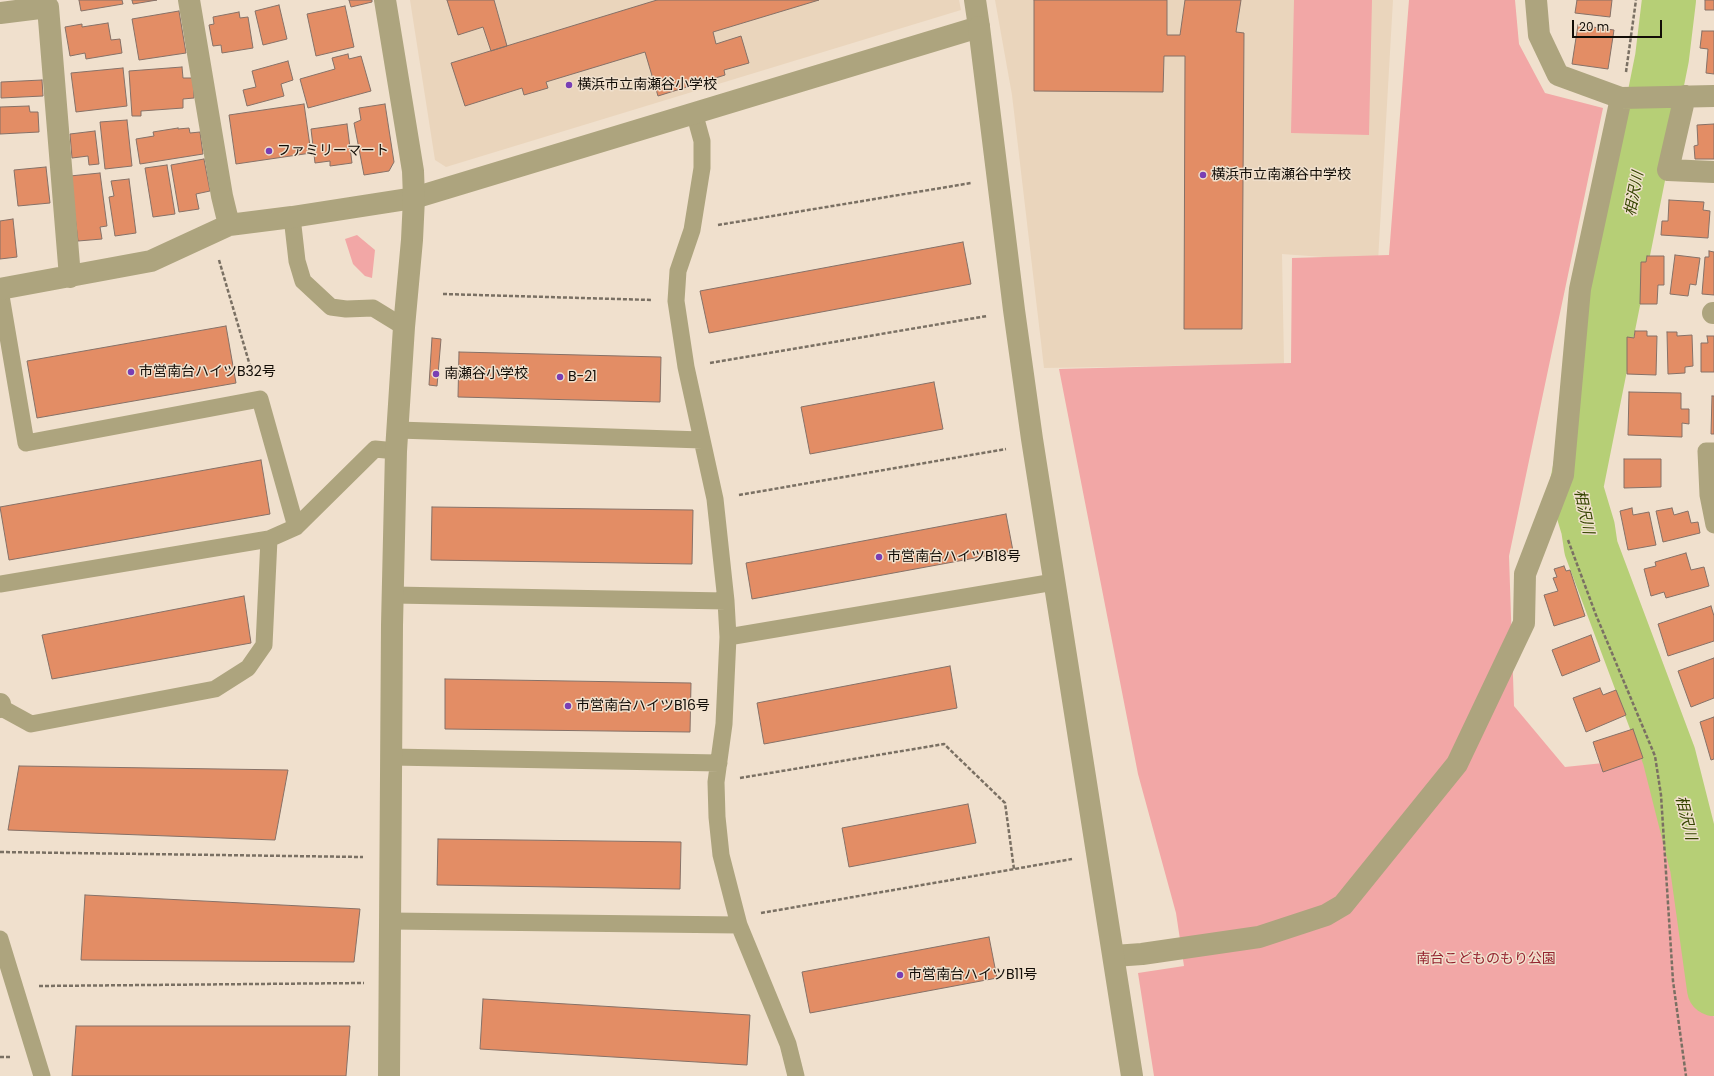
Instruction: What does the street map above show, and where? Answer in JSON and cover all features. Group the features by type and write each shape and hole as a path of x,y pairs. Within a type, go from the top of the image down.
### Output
{"street":[{"path":"189,0 222,196 229,225"},
{"path":"385,0 413,171 414,198 397,440 393,595 389,1076"},
{"path":"975,0 1015,318 1054,582 1132,1076"},
{"path":"1536,0 1539,35 1558,75 1629,97 1714,96"},
{"path":"0,13 55,4 70,277"},
{"path":"0,290 151,261 229,225 414,198 694,112 979,27"},
{"path":"1679,96 1668,170 1714,172"},
{"path":"1114,956 1142,954 1259,938 1326,915 1343,905 1456,764 1524,623 1526,574 1563,475 1580,288 1629,97"}],"lane":[{"path":"694,112 702,141 702,168 692,230 678,270 676,301 686,367 715,498 726,601 728,637 724,724 716,782 717,817 722,855 739,925 788,1044 796,1076"},
{"path":"292,217 296,261 303,281 331,307 346,309 373,308 404,327"},
{"path":"0,290 26,443 260,399 296,527"},
{"path":"0,584 269,539 296,527 375,449 397,440 702,440"},
{"path":"1714,451 1706,451 1708,495 1714,525"},
{"path":"0,706 31,724 215,689 248,668 264,645 269,539"},
{"path":"728,637 1054,582"},
{"path":"393,595 726,601"},
{"path":"391,757 719,763"},
{"path":"390,921 739,925"},
{"path":"0,939 42,1076"}],"path":[{"path":"1629,97 1626,73 1636,0"},
{"path":"692,230 978,182"},
{"path":"218,259 260,399"},
{"path":"443,294 676,301"},
{"path":"686,367 994,315"},
{"path":"715,498 1012,448"},
{"path":"1568,535 1568,542 1596,615 1655,756 1661,795 1673,981 1686,1076"},
{"path":"716,782 944,744 1005,803 1014,869"},
{"path":"0,852 368,857"},
{"path":"739,925 755,914 1078,858"},
{"path":"14,986 368,983"}],"shaded area":[{"name":"横浜市立南瀬谷小学校","path":"410,0 959,0 961,10 446,167 435,160"},
{"name":"横浜市立南瀬谷中学校","path":"995,0 1393,0 1378,261 1282,254 1284,364 1044,368 1012,95"}],"green space":[{"path":"1294,0 1372,0 1369,135 1291,133"},
{"name":"南台こどものもり公園","path":"1409,0 1515,0 1519,44 1545,93 1603,108 1509,556 1514,706 1565,767 1680,755 1698,905 1714,1018 1714,1076 1154,1076 1138,973 1184,966 1176,913 1138,774 1059,369 1291,363 1292,258 1389,255"},
{"path":"357,235 375,250 372,278 365,276 353,264 345,239"}],"building":[{"path":"79,0 122,0 123,4 81,11"},
{"path":"132,0 157,0 133,4"},
{"path":"349,0 372,0 372,2 351,7"},
{"path":"447,0 494,0 507,46 491,51 483,27 458,35"},
{"path":"657,0 819,0 713,32 716,44 741,36 749,63 724,70 725,75 658,96 645,52 546,82 548,88 524,95 522,88 465,106 451,63"},
{"path":"1034,0 1167,0 1167,35 1180,35 1185,0 1241,0 1236,32 1244,33 1242,329 1184,329 1185,56 1164,56 1163,92 1034,91"},
{"path":"1577,0 1612,0 1610,17 1575,13"},
{"path":"1705,0 1714,0 1714,10 1705,10"},
{"path":"279,5 287,39 263,45 255,11"},
{"path":"345,6 354,47 316,56 307,14"},
{"path":"179,11 186,53 139,60 132,19"},
{"path":"239,12 240,18 248,17 253,48 222,53 221,45 213,46 209,25 214,24 213,17"},
{"path":"108,23 111,40 120,39 122,53 86,59 85,53 70,56 65,27 82,24 82,27"},
{"path":"1578,25 1614,30 1608,69 1572,64"},
{"path":"1702,31 1714,31 1714,74 1706,73 1708,49 1700,48"},
{"path":"348,54 349,59 361,56 371,91 308,108 300,79 335,69 332,58"},
{"path":"288,61 293,80 281,84 284,96 247,106 243,90 256,87 252,71"},
{"path":"182,67 183,78 193,78 194,98 183,99 183,108 141,111 141,116 132,116 129,71"},
{"path":"123,68 127,106 76,112 71,73"},
{"path":"42,80 43,96 1,98 1,82"},
{"path":"304,104 311,153 236,164 229,115"},
{"path":"385,104 394,162 389,171 364,175 354,123 361,120 359,108"},
{"path":"29,106 30,112 38,112 39,132 0,134 0,107"},
{"path":"127,120 132,166 105,169 100,122"},
{"path":"347,124 352,163 330,166 330,161 315,163 311,129"},
{"path":"1714,124 1714,159 1695,159 1694,146 1698,145 1697,125"},
{"path":"178,128 189,128 190,133 200,132 203,154 140,164 136,139 154,136 153,132"},
{"path":"95,131 99,164 89,165 88,156 72,158 70,134"},
{"path":"204,159 210,191 196,194 199,209 179,212 171,165"},
{"path":"167,165 175,214 153,217 145,168"},
{"path":"46,167 50,203 18,206 14,170"},
{"path":"100,173 107,226 100,227 102,239 78,241 70,176"},
{"path":"129,179 136,233 115,236 109,197 114,196 111,181"},
{"path":"1669,200 1704,202 1703,210 1710,211 1708,238 1661,235 1662,221 1668,221"},
{"path":"13,219 17,257 0,259 0,221"},
{"path":"963,242 971,284 709,333 700,291"},
{"path":"1709,251 1714,252 1714,295 1702,294 1705,257 1709,257"},
{"path":"1675,255 1700,258 1696,285 1690,284 1688,296 1670,294"},
{"path":"1647,256 1664,256 1664,285 1658,285 1657,304 1640,304 1641,262 1646,262"},
{"name":"市営南台ハイツB32号","path":"226,326 236,383 37,418 27,361"},
{"path":"1635,331 1647,331 1647,336 1657,336 1656,375 1627,374 1627,337 1634,338"},
{"path":"1667,332 1677,332 1677,336 1692,335 1693,366 1685,367 1685,373 1668,374"},
{"path":"1707,336 1714,336 1714,372 1701,372 1701,343 1708,343"},
{"path":"432,338 441,339 437,386 429,385"},
{"name":"B-21","path":"459,352 661,357 660,402 458,397"},
{"path":"934,382 943,429 810,454 801,407"},
{"path":"1629,392 1681,393 1681,409 1689,409 1689,424 1682,423 1682,437 1628,435"},
{"path":"1712,396 1714,396 1714,434 1711,434"},
{"path":"1624,459 1661,459 1661,487 1624,488"},
{"path":"261,460 270,514 9,560 0,507"},
{"path":"432,507 693,510 692,564 431,560"},
{"path":"1632,508 1633,515 1649,512 1656,545 1628,550 1620,511"},
{"path":"1672,508 1674,515 1688,511 1691,523 1698,522 1700,533 1663,542 1656,511"},
{"name":"市営南台ハイツB18号","path":"1006,514 1013,551 752,599 746,563"},
{"path":"1686,553 1691,570 1704,567 1709,586 1666,598 1664,592 1651,596 1644,569 1656,566 1655,562"},
{"path":"1564,566 1566,571 1570,570 1585,616 1554,626 1544,595 1558,591 1553,578 1557,577 1554,569"},
{"path":"244,596 251,643 52,679 42,635"},
{"path":"1711,606 1714,616 1714,641 1668,656 1658,624"},
{"path":"1591,635 1600,661 1562,676 1552,650"},
{"path":"1714,658 1714,698 1691,707 1678,671"},
{"path":"950,666 957,708 764,744 757,703"},
{"name":"市営南台ハイツB16号","path":"445,679 691,683 690,732 445,729"},
{"path":"1600,688 1603,695 1616,690 1626,715 1586,732 1573,698"},
{"path":"1714,717 1714,759 1711,760 1700,722"},
{"path":"1633,729 1643,758 1603,772 1593,742"},
{"path":"19,766 288,770 275,840 8,830"},
{"path":"968,804 976,843 849,867 842,828"},
{"path":"438,839 681,842 680,889 437,885"},
{"path":"85,895 360,909 354,962 81,960"},
{"name":"市営南台ハイツB11号","path":"989,937 997,978 810,1013 802,972"},
{"path":"483,999 750,1015 747,1065 480,1049"},
{"path":"76,1026 350,1026 346,1076 72,1076"}],"waterway":[{"name":"相沢川","path":"1669,0 1662,58 1576,488 1588,528 1591,548 1669,756 1697,867 1714,989"}],"place":[{"name":"横浜市立南瀬谷小学校","path":"569,85"},
{"name":"ファミリーマート","path":"269,151"},
{"name":"横浜市立南瀬谷中学校","path":"1203,175"},
{"name":"市営南台ハイツB32号","path":"131,372"},
{"name":"南瀬谷小学校","path":"436,374"},
{"name":"B-21","path":"560,377"},
{"name":"市営南台ハイツB18号","path":"879,557"},
{"name":"市営南台ハイツB16号","path":"568,706"},
{"name":"市営南台ハイツB11号","path":"900,975"}]}
